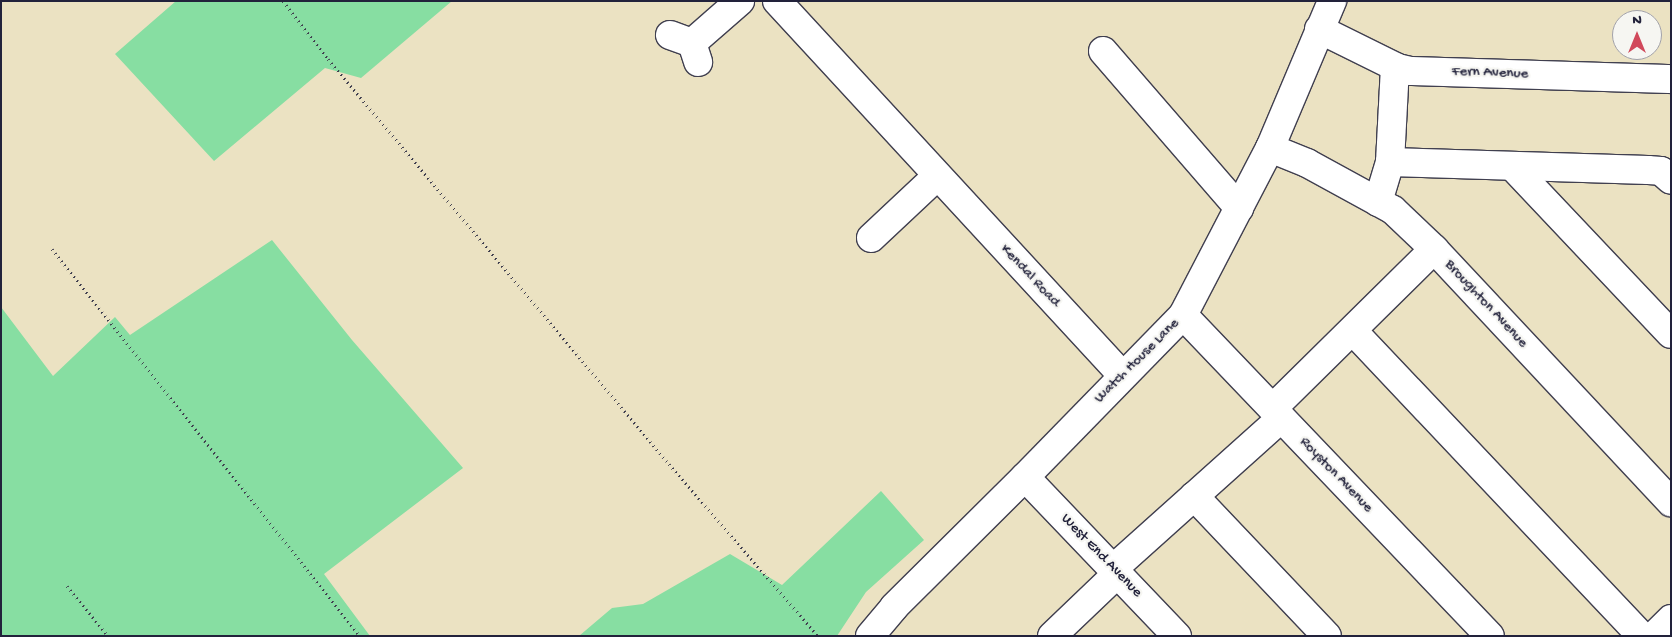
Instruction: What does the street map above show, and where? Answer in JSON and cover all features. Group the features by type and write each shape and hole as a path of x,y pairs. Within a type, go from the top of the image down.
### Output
{"street":[{"path":"687,47 740,1"},
{"name":"Kendal Road","path":"777,1 1122,375"},
{"name":"Watch House Lane","path":"870,636 894,607 1025,477 1122,375 1183,315 1270,148 1332,1"},
{"name":"Fern Avenue","path":"1319,29 1394,67 1410,71 1671,79"},
{"path":"1103,51 1239,208"},
{"path":"1378,202 1390,162 1394,67"},
{"name":"Broughton Avenue","path":"1270,148 1307,163 1393,210 1434,249 1668,493"},
{"path":"1390,162 1648,170 1661,171 1671,180"},
{"path":"1512,166 1671,334"},
{"path":"866,242 937,176"},
{"path":"1052,636 1277,413 1353,330 1434,249"},
{"name":"Royston Avenue","path":"1183,315 1490,636"},
{"path":"1353,330 1640,636"},
{"name":"West End Avenue","path":"1025,477 1177,636"},
{"path":"1194,496 1327,636"},
{"path":"1654,636 1671,619"}],"path":[{"path":"283,1 328,59 669,464 818,636"},
{"path":"52,249 358,635"},
{"path":"67,586 108,636"}],"green space":[{"path":"176,1 452,1 361,78 325,68 214,161 115,54"},
{"path":"272,240 352,340 463,468 324,574 370,636 1,636 1,307 53,376 115,317 130,335"},
{"path":"881,491 924,540 866,592 837,636 579,636 612,608 643,604 730,554 782,585"}]}
